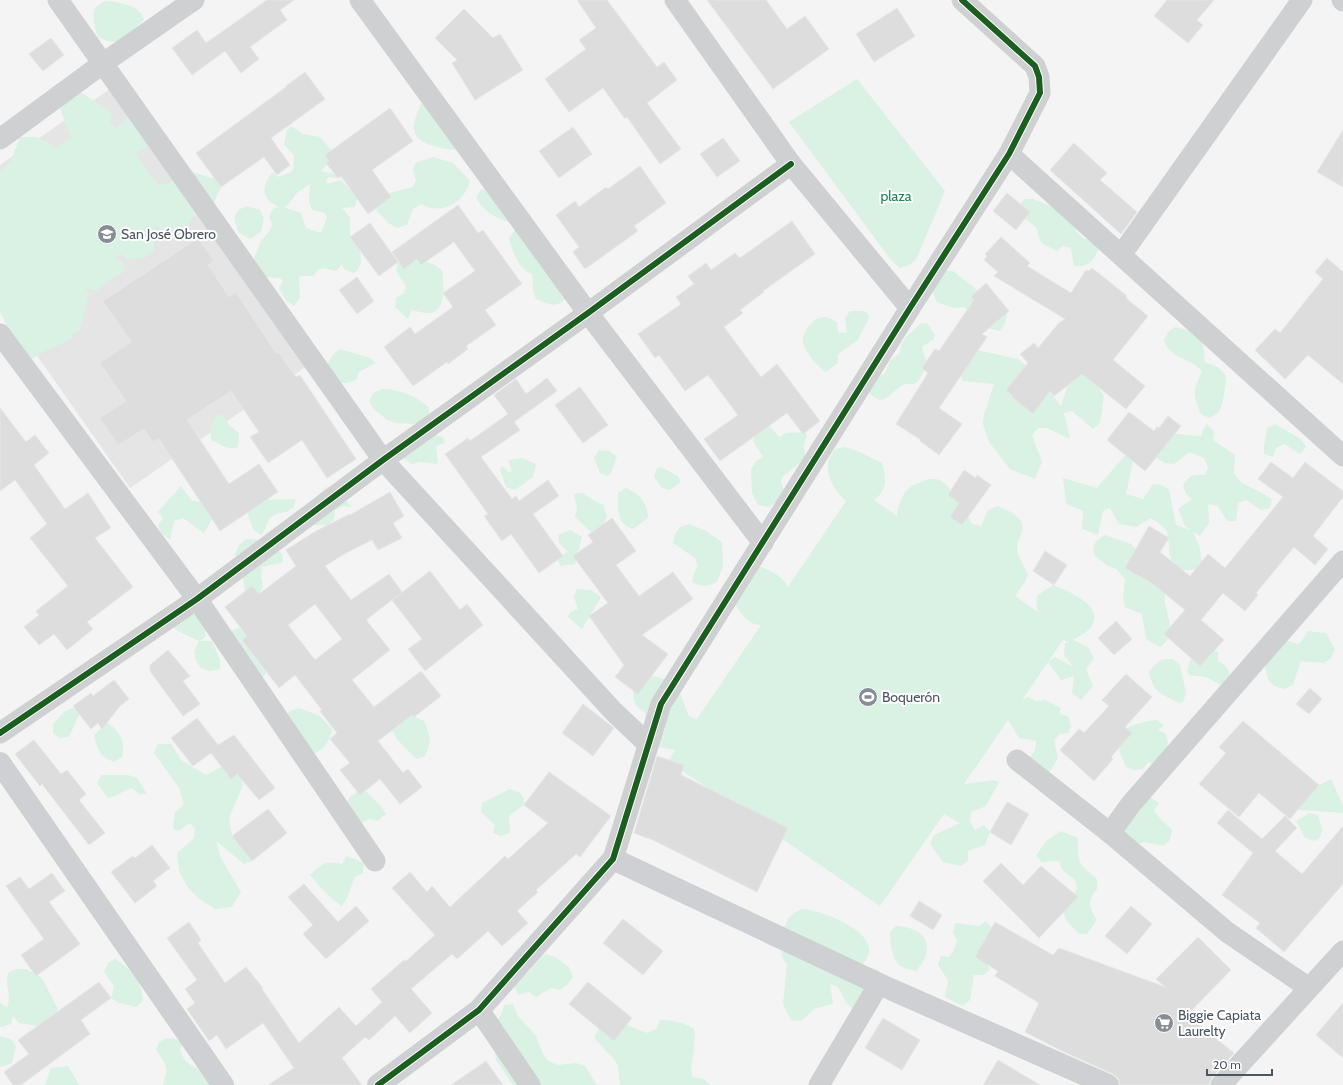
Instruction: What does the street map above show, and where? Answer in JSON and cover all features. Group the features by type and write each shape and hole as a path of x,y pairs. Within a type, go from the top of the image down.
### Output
{"street":[{"path":"58,0 383,460 614,712 648,744"},
{"path":"0,139 102,64 194,0"},
{"path":"360,0 588,313 762,543"},
{"path":"675,0 791,164 910,308"},
{"path":"378,1085 479,1010 613,858 661,704 910,308 1009,154 1040,93 1039,77 1035,66 962,0"},
{"path":"1121,256 1302,0"},
{"path":"1009,154 1343,456"},
{"path":"0,733 197,600 383,460 588,313 791,164"},
{"path":"0,334 197,600 375,862"},
{"path":"1110,833 1131,804 1343,561"},
{"path":"1018,760 1110,833 1227,932 1309,988"},
{"path":"0,762 223,1085"},
{"path":"613,858 879,984 1106,1085"},
{"path":"1221,1085 1343,951"},
{"path":"819,1085 879,984"},
{"path":"479,1010 530,1085"}],"shaded area":[{"name":"San José Obrero","path":"113,87 307,366 130,488 0,303 0,165"}],"green space":[{"path":"106,1 128,5 136,9 140,12 144,20 119,41 106,41 98,37 93,16 97,6"},
{"name":"plaza","path":"857,79 945,191 916,260 909,265 900,268 891,260 789,122"},
{"path":"79,91 107,109 113,116 110,122 116,129 127,117 135,115 157,136 144,149 135,154 159,185 169,183 175,177 187,170 215,179 221,187 211,209 194,216 188,223 187,228 176,237 157,227 149,232 155,247 153,251 145,258 135,260 121,254 115,259 123,262 124,272 107,282 97,291 86,288 82,283 89,294 80,329 66,342 49,349 32,359 18,347 0,312 0,172 11,160 20,137 36,137 51,144 53,149 71,138 58,103"},
{"path":"425,95 459,150 445,149 431,145 422,141 417,136 414,130 414,124"},
{"path":"291,126 303,134 320,137 333,152 330,161 321,171 338,175 338,178 329,177 326,180 327,184 341,180 357,198 355,207 342,208 350,218 350,237 360,244 361,263 357,271 353,273 344,269 342,264 336,271 323,268 319,269 313,276 299,276 300,298 294,306 287,301 279,289 283,281 280,278 265,277 254,263 254,258 261,241 271,229 272,224 269,216 274,208 281,207 268,200 266,197 264,190 266,182 272,172 278,177 291,172 293,169 294,155 284,145 287,130","holes":["310,184 309,201 312,210 325,213 327,217 321,233 306,228 301,213 283,207 287,206 298,192"]},
{"path":"433,157 453,163 470,181 463,196 451,205 444,208 437,209 421,204 413,209 407,225 397,228 390,224 376,210 378,201 386,194 413,187 416,180 413,171 415,163"},
{"path":"481,189 491,190 511,223 495,217 479,203 476,197"},
{"path":"1024,199 1033,199 1069,213 1076,231 1084,239 1093,239 1100,246 1094,259 1084,266 1074,266 1071,248 1063,246 1057,251 1041,243 1036,227 1022,216 1019,207"},
{"path":"247,206 260,210 264,218 261,232 250,239 238,232 234,218 238,210"},
{"path":"514,231 532,233 568,296 560,303 553,305 536,299 533,291 532,274 519,264 509,239"},
{"path":"408,256 435,265 442,270 443,294 440,306 436,310 431,313 424,313 412,310 408,319 395,307 396,298 404,293 406,286 396,271 398,262"},
{"path":"945,271 953,271 981,293 999,299 1005,306 1007,314 1005,323 1000,331 982,327 973,312 963,307 954,308 937,302 933,293 932,284"},
{"path":"850,311 864,311 868,314 869,318 858,340 838,354 838,363 826,372 806,351 803,338 810,324 819,318 824,317 830,318 837,322 838,332 847,333 845,319"},
{"path":"927,323 935,335 934,339 922,347 927,364 920,379 915,383 903,385 882,400 873,396 867,390 869,380 885,373 890,361 900,353 901,344 907,336 920,324"},
{"path":"1175,327 1191,331 1196,334 1202,341 1205,363 1212,364 1217,367 1226,376 1224,396 1220,410 1217,414 1209,418 1201,414 1195,396 1195,388 1202,371 1194,364 1177,356 1169,350 1164,341 1168,332"},
{"path":"340,349 370,358 376,363 359,372 356,380 347,383 339,383 327,370 330,358"},
{"path":"973,349 1018,359 1036,374 1061,406 1069,382 1074,375 1083,375 1094,380 1104,396 1100,423 1093,429 1072,411 1064,413 1070,439 1047,428 1038,428 1032,435 1042,462 1035,479 1010,469 989,442 983,424 984,415 994,384 963,381 956,366"},
{"path":"382,389 401,392 419,400 429,408 429,416 415,424 397,423 387,420 374,409 369,401 373,393"},
{"path":"217,415 222,415 230,426 239,433 238,447 228,448 211,440 211,427"},
{"path":"1207,424 1214,431 1213,440 1235,455 1234,474 1241,482 1272,499 1270,508 1261,510 1246,500 1238,503 1236,521 1227,521 1218,506 1208,504 1209,523 1200,536 1193,532 1200,548 1202,566 1192,570 1182,570 1174,565 1171,560 1166,530 1151,518 1136,527 1119,524 1110,508 1103,511 1098,535 1082,529 1083,511 1066,504 1063,478 1097,488 1126,454 1134,456 1126,494 1143,499 1153,484 1162,485 1169,490 1176,525 1190,530 1185,526 1178,509 1192,499 1186,494 1183,485 1185,482 1192,476 1205,475 1208,467 1204,458 1189,452 1174,464 1164,463 1150,453 1164,433 1201,436"},
{"path":"1275,424 1301,439 1306,447 1300,454 1284,444 1276,448 1273,457 1264,454 1267,428"},
{"path":"769,425 779,437 786,433 805,432 807,436 804,444 805,459 783,476 781,481 784,491 780,500 769,507 758,505 752,493 751,470 756,461 763,457 753,441 757,427"},
{"path":"425,433 443,437 445,443 436,446 438,464 420,462 412,464 397,454"},
{"name":"Boquerón","path":"845,447 855,450 882,463 885,474 885,484 884,488 874,500 897,516 901,500 906,492 913,485 930,479 939,480 949,488 963,507 972,524 981,526 988,510 998,506 1011,512 1021,521 1022,526 1017,550 1028,574 1025,582 1015,596 1038,612 1036,605 1037,596 1054,585 1083,600 1093,612 1094,619 1091,627 1085,633 1073,640 1088,647 1094,658 1086,669 1093,686 1081,700 1072,693 1074,676 1061,680 1048,662 1055,657 1074,667 1064,656 1065,643 1069,642 1063,640 1022,700 1028,697 1036,701 1045,700 1061,708 1059,714 1068,716 1071,725 1069,733 1060,734 1054,740 1058,758 1049,773 1030,757 1035,750 1036,741 1019,738 1008,720 964,784 994,780 999,782 986,806 971,812 970,821 975,830 984,825 990,832 985,845 968,851 968,861 961,866 943,862 930,844 934,835 960,823 944,814 880,906 668,761 675,750 658,747 645,732 645,712 638,708 633,696 633,688 649,674 666,680 679,691 689,716 697,719 761,625 751,622 743,616 731,597 750,563 767,569 777,575 788,587 846,501 832,484 828,469 829,460 835,449"},
{"path":"599,450 609,451 617,456 611,473 608,476 600,473 594,458"},
{"path":"522,458 536,464 533,477 515,490 506,487 500,470 502,466 509,472 512,471 508,460"},
{"path":"661,467 678,476 681,482 670,490 662,488 654,477 657,468"},
{"path":"344,485 341,495 352,507 343,506 335,510 334,519 328,525 310,525 314,499 327,487"},
{"path":"181,486 192,501 201,502 213,517 204,533 183,518 174,521 170,539 162,534 158,526 163,518 158,512"},
{"path":"626,488 639,496 648,513 648,518 633,529 627,527 623,523 619,515 618,493"},
{"path":"582,493 598,503 603,504 607,517 598,533 592,533 575,517 577,507 574,494"},
{"path":"296,499 294,507 287,512 278,513 270,518 262,535 254,531 248,515 249,506 257,500"},
{"path":"689,524 706,531 722,542 723,565 717,582 710,585 704,586 692,582 694,573 698,566 695,558 673,543 675,534 680,527"},
{"path":"570,530 582,537 575,564 560,566 557,558 568,552 559,543 558,535"},
{"path":"1105,535 1131,544 1166,584 1165,601 1170,624 1170,634 1165,643 1160,647 1146,639 1142,614 1125,607 1123,598 1125,580 1117,569 1108,566 1094,555 1093,548 1095,543"},
{"path":"246,539 266,543 283,555 282,563 262,567 261,576 263,587 259,594 253,594 245,590 242,571 235,554 239,545"},
{"path":"577,589 591,590 601,597 582,629 568,617 570,612 578,609 574,597"},
{"path":"183,611 198,616 202,620 206,636 200,641 212,641 220,660 220,669 210,671 201,668 196,661 194,652 199,641 179,631 169,623"},
{"path":"246,627 268,670 263,677 254,677 229,632 238,628"},
{"path":"1308,631 1326,633 1335,649 1331,658 1324,663 1301,661 1293,685 1284,689 1273,685 1266,673 1266,644 1280,638 1297,644 1301,642"},
{"path":"1203,648 1218,652 1218,661 1226,666 1230,674 1221,685 1206,677 1189,675 1187,670 1192,656"},
{"path":"1173,659 1180,665 1186,693 1183,702 1179,703 1159,692 1155,688 1150,678 1149,671 1160,660"},
{"path":"73,708 81,711 69,737 59,738 53,733 53,724 65,711"},
{"path":"299,708 320,716 332,729 325,746 309,756 283,719 290,711"},
{"path":"406,713 424,721 430,740 424,757 416,759 396,738 392,730"},
{"path":"1157,720 1164,725 1158,730 1166,734 1168,743 1164,762 1157,766 1148,762 1143,769 1134,770 1126,767 1119,751 1123,733 1130,726"},
{"path":"107,723 119,733 123,747 122,757 114,762 100,752 94,735"},
{"path":"158,744 171,744 181,760 206,775 221,767 227,766 241,778 243,785 229,818 232,836 252,861 244,864 216,841 221,858 241,892 232,907 215,909 201,900 188,888 179,871 177,853 194,838 195,829 190,823 178,831 174,830 173,826 175,812 184,805 179,788 154,753"},
{"path":"102,775 128,775 137,778 147,794 139,794 132,788 108,798 97,783"},
{"path":"1331,779 1343,805 1343,813 1299,810 1295,806 1319,785"},
{"path":"510,789 519,792 524,799 524,805 509,816 510,833 501,836 493,833 495,825 481,812 482,803"},
{"path":"357,792 367,792 380,805 386,814 378,821 370,819 361,823 345,805 350,797"},
{"path":"1150,797 1159,803 1154,810 1172,830 1170,840 1163,846 1146,842 1128,846 1119,817"},
{"path":"1310,813 1318,815 1322,829 1320,838 1315,841 1305,838 1296,821"},
{"path":"1061,831 1078,838 1080,862 1097,879 1097,889 1090,900 1090,904 1092,912 1097,920 1087,934 1078,933 1066,920 1063,911 1077,889 1075,880 1062,870 1059,861 1042,862 1036,856 1046,841"},
{"path":"346,856 364,863 363,873 355,877 347,898 342,906 329,896 310,875 324,864 332,862 342,864"},
{"path":"802,909 830,916 860,933 866,940 869,948 868,955 862,965 879,970 880,993 855,1010 847,1004 838,987 830,984 833,1004 814,1009 801,1021 791,1020 783,1004 787,965 782,957 781,947 784,929 788,919 794,913"},
{"path":"986,921 992,928 983,954 990,970 983,975 974,975 970,1000 962,1006 945,997 948,980 938,965 941,956 949,957 954,950 957,941 953,932 955,923 979,926"},
{"path":"896,926 915,930 920,933 926,942 926,955 917,971 903,967 895,960 891,946 890,932"},
{"path":"546,954 555,957 569,967 573,977 568,984 560,990 551,988 536,997 529,992 518,995 514,986 518,977 527,974"},
{"path":"115,959 121,962 130,971 141,988 143,1001 136,1007 119,1003 111,998 114,986 104,972 108,963"},
{"path":"17,969 26,969 42,978 58,1009 54,1017 47,1023 37,1026 19,1023 13,1016 11,1024 2,1027 0,1026 0,1003 7,1007 9,1002 7,977 9,972"},
{"path":"513,1004 518,1016 536,1036 543,1054 548,1061 558,1065 576,1063 585,1066 597,1085 513,1085 496,1060 495,1051 504,1036 504,1027 497,1021 502,1013 504,1005"},
{"path":"612,1019 647,1033 656,1029 660,1020 677,1022 694,1029 695,1041 692,1077 703,1079 711,1085 620,1085 618,1065 594,1038 598,1030"},
{"path":"0,1036 11,1039 16,1046 12,1063 0,1067"},
{"path":"167,1038 176,1039 185,1043 180,1048 186,1061 204,1073 215,1085 163,1085 166,1074 166,1066 156,1050 159,1042"},
{"path":"68,1066 79,1085 45,1085 51,1068"}],"building":[{"path":"267,0 294,0 280,10 287,20 250,47 259,59 241,73 225,51 192,75 172,48 197,30 206,43"},
{"path":"577,0 607,0 657,67 664,62 677,80 647,103 681,149 660,164 627,117 625,119 603,88 569,112 545,79 586,49 579,40 596,28"},
{"path":"707,0 766,0 787,29 805,16 829,49 773,89"},
{"path":"1167,0 1214,0 1197,20 1203,25 1188,43 1154,16"},
{"path":"897,8 915,36 874,62 856,34"},
{"path":"464,9 493,38 500,34 523,70 475,100 452,63 457,60 435,38"},
{"path":"51,38 64,55 43,71 29,54"},
{"path":"305,72 325,99 271,138 290,165 277,175 264,157 221,187 196,153"},
{"path":"390,108 413,141 372,170 391,197 368,214 341,176 338,178 326,163 329,161 325,155"},
{"path":"573,127 592,154 559,178 539,151"},
{"path":"1343,130 1343,187 1317,172"},
{"path":"723,138 740,161 717,177 700,154"},
{"path":"1074,143 1107,173 1100,180 1137,212 1121,234 1050,170"},
{"path":"640,166 666,203 634,226 638,231 585,269 573,252 579,247 556,215 575,201 579,207 606,187 608,189"},
{"path":"1007,193 1030,212 1016,230 993,211"},
{"path":"458,205 478,233 483,230 522,284 485,310 496,325 466,346 468,349 448,364 447,362 413,386 384,347 410,327 415,334 453,307 443,293 475,271 454,242 421,265 417,259 404,269 392,252"},
{"path":"792,221 815,254 763,291 764,292 740,310 743,313 724,327 761,377 777,364 820,421 803,434 787,413 720,461 704,439 738,415 708,375 685,391 659,355 655,358 638,334 681,304 676,297 694,284 688,276 706,263 711,270 735,253 740,258"},
{"path":"370,223 398,262 379,276 350,237"},
{"path":"1001,237 1030,263 1027,266 1071,293 1086,270 1089,271 1092,268 1127,296 1126,297 1128,300 1148,316 1113,360 1145,386 1126,409 1082,374 1054,396 1050,391 1033,414 1012,397 1013,396 1006,390 1028,363 1020,354 1034,343 1038,348 1059,323 1065,319 994,276 998,272 984,260 987,256 985,254"},
{"path":"198,238 214,261 208,265 229,297 236,292 276,353 278,352 296,377 300,375 356,459 327,478 302,440 268,463 250,437 259,432 231,391 187,420 229,484 259,464 278,492 220,531 159,439 153,442 144,429 118,445 100,418 126,401 100,363 131,342 103,301"},
{"path":"1327,258 1343,272 1343,384 1308,355 1285,379 1255,350 1275,329 1280,333 1323,279 1315,272"},
{"path":"357,277 374,301 357,314 339,290"},
{"path":"986,283 1009,311 982,334 987,337 939,408 962,424 939,455 920,441 921,440 896,424 928,373 922,368 935,349 939,351 974,300 971,297"},
{"path":"547,378 557,391 514,422 520,430 481,457 512,499 516,496 519,501 548,480 559,496 533,514 563,556 539,573 511,534 502,541 484,516 488,514 445,454 468,438 470,441 508,414 494,395 516,379 526,394"},
{"path":"580,387 608,425 583,443 555,405"},
{"path":"0,408 26,442 35,435 49,453 34,465 65,509 88,493 111,528 95,538 133,587 87,622 93,629 67,650 54,634 39,645 24,627 39,615 36,611 68,586 30,538 47,524 15,480 0,491"},
{"path":"1129,412 1154,431 1157,427 1159,428 1168,416 1181,426 1145,471 1107,440"},
{"path":"1271,462 1293,478 1305,462 1343,491 1343,497 1313,536 1328,549 1315,565 1294,547 1256,593 1258,595 1245,611 1223,593 1201,620 1224,640 1200,666 1164,634 1185,610 1152,583 1125,568 1149,526 1169,538 1160,552 1190,576 1208,554 1225,568 1283,497 1258,479"},
{"path":"964,470 976,478 977,475 991,485 962,525 950,517 959,503 948,495"},
{"path":"390,492 404,516 393,523 402,538 378,550 372,540 346,553 325,566 351,600 389,574 402,592 366,620 390,650 352,680 374,707 421,671 441,696 414,717 412,715 378,741 403,773 408,769 422,787 400,804 380,779 360,795 340,770 350,763 330,739 337,733 320,711 322,710 295,675 279,688 242,640 247,636 225,607 252,586 259,594 296,566 286,550 316,531 350,515","holes":["315,604 342,639 315,660 288,625"]},
{"path":"612,518 636,551 616,565 639,596 673,572 693,599 642,635 668,654 638,694 615,677 624,665 589,616 608,603 573,556 593,542 588,535"},
{"path":"1045,551 1067,565 1054,585 1033,571"},
{"path":"430,571 460,610 467,604 483,625 425,671 408,649 422,639 392,600"},
{"path":"1116,621 1132,639 1114,655 1098,638"},
{"path":"168,650 190,676 183,681 200,704 183,716 150,671 150,665"},
{"path":"1126,674 1152,697 1125,727 1132,733 1111,757 1113,759 1094,781 1060,750 1079,729 1084,733 1109,706 1102,700"},
{"path":"114,680 129,699 120,706 102,729 98,723 91,729 73,706 91,693 93,696"},
{"path":"1310,688 1322,699 1309,714 1296,704"},
{"path":"583,704 614,728 593,756 562,733"},
{"path":"197,718 218,745 234,735 275,788 259,800 237,774 231,779 211,753 193,766 171,738"},
{"path":"1243,721 1319,785 1290,819 1259,793 1239,817 1199,784 1226,753 1219,747"},
{"path":"34,740 61,774 67,770 86,794 79,800 105,833 89,845 42,784 40,786 15,754"},
{"path":"657,756 684,765 681,775 788,828 757,892 653,840 634,833"},
{"path":"549,772 611,816 580,857 576,854 536,890 538,892 517,911 528,923 502,946 488,931 457,959 452,954 411,989 432,1013 410,1033 395,1016 369,1040 365,1037 342,1058 362,1085 268,1085 294,1068 263,1023 226,1049 217,1035 209,1041 187,1009 195,1003 185,989 197,980 167,938 189,922 201,940 198,943 225,983 246,967 263,988 262,989 299,1043 339,1007 356,1026 382,1002 371,989 435,935 392,888 410,872 427,892 432,886 450,907 505,856 508,859 548,823 524,805"},
{"path":"1007,802 1029,814 1011,845 990,832"},
{"path":"268,809 287,833 252,861 232,836"},
{"path":"1228,810 1262,839 1285,816 1297,828 1275,851 1302,874 1343,826 1343,884 1284,952 1256,928 1260,923 1222,895 1253,853 1217,823"},
{"path":"152,845 170,868 153,881 157,886 135,903 111,872 133,856 135,858"},
{"path":"1001,863 1023,885 1041,866 1078,897 1039,938 983,881"},
{"path":"52,873 65,891 49,902 80,944 36,976 21,955 44,939 6,886 20,877 29,889"},
{"path":"304,884 338,922 356,906 369,921 326,959 303,934 313,925 288,897"},
{"path":"919,901 942,915 933,930 910,916"},
{"path":"1131,906 1152,924 1127,954 1105,936"},
{"path":"623,919 663,951 643,975 603,943"},
{"path":"995,922 1053,955 1059,948 1165,987 1156,979 1198,937 1231,970 1187,1015 1234,1053 1212,1077 1209,1085 1120,1085 1118,1078 1113,1074 1025,1032 1039,1003 995,976 998,971 975,957"},
{"path":"99,982 111,998 81,1020 90,1034 21,1085 13,1085 4,1072 29,1054 18,1040"},
{"path":"588,982 632,1018 614,1041 569,1004"},
{"path":"1343,1003 1343,1058 1316,1035"},
{"path":"883,1018 920,1040 902,1070 865,1048"},
{"path":"998,1060 1040,1085 983,1085"},
{"path":"486,1061 503,1085 451,1085"}],"cycle path":[{"path":"378,1085 479,1010 613,859 661,704 910,308 1009,154 1040,93 1039,77 1035,66 962,0"},
{"path":"0,733 197,599 383,460 588,313 791,164"}],"place":[{"name":"San José Obrero","path":"107,234"},
{"name":"Boquerón","path":"868,697"},
{"name":"Biggie Capiata Laurelty","path":"1164,1023"}]}
